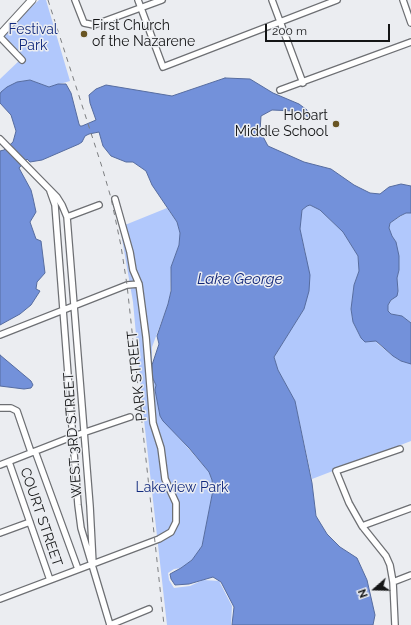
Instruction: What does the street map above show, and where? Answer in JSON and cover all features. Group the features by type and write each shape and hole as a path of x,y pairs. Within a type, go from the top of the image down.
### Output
{"main road":[{"path":"0,36 32,0"}],"street":[{"path":"75,0 84,22 94,25 162,0"},
{"path":"138,0 163,67 337,0"},
{"path":"272,0 302,83"},
{"path":"403,0 411,23"},
{"path":"0,36 22,60"},
{"path":"280,90 411,42"},
{"path":"1,140 57,197 62,204 67,217 99,205"},
{"name":"WEST 3RD STREET","path":"50,191 55,205 81,528 110,625"},
{"name":"PARK STREET","path":"93,564 166,536 173,529 176,522 176,503 165,479 161,448 153,423 146,337 139,284 133,270 130,252 115,198"},
{"name":"WEST 3RD STREET","path":"67,217 75,305 93,564"},
{"path":"0,335 127,285 139,284"},
{"path":"0,408 11,408 17,411 78,569"},
{"path":"0,465 84,432 130,417"},
{"path":"395,625 393,582 390,565 386,556 362,526 349,503 336,471 400,449"},
{"name":"COURT STREET","path":"9,462 50,580"},
{"path":"362,526 411,508"},
{"path":"0,533 30,522"},
{"path":"0,599 93,564"},
{"path":"393,582 411,575"},
{"path":"110,625 149,609"}],"green space":[{"name":"Festival Park","path":"39,0 46,0 70,81 49,87 30,80 17,82 0,94 0,79 21,59 0,36"},
{"path":"310,205 320,210 343,232 358,256 359,271 354,285 351,309 353,322 361,338 365,342 376,341 393,356 401,361 411,364 411,441 312,479 295,401 278,370 274,357 304,309 306,254 300,230 302,210"},
{"name":"Lakeview Park","path":"167,208 177,222 180,233 179,245 171,267 168,304 152,347 152,377 156,385 155,390 160,416 209,472 213,490 202,546 192,560 181,568 174,569 168,573 169,580 174,588 190,586 203,580 219,581 232,606 231,625 167,625 143,411 133,302 120,227"},
{"path":"406,213 411,213 411,323 402,316 391,314 388,311 388,305 398,291 397,278 399,270 396,242 389,228 390,223"}],"water":[{"name":"Lake George","path":"225,78 250,79 273,93 299,104 307,110 309,117 295,111 272,110 261,116 260,131 268,146 304,162 331,169 354,185 370,193 380,194 389,187 401,184 411,186 411,213 406,213 400,216 390,223 389,228 396,242 399,256 399,270 397,278 397,296 391,300 388,305 388,311 391,314 402,316 411,323 411,364 401,361 393,356 376,341 365,342 361,338 353,322 351,309 354,285 359,271 358,256 343,232 320,210 310,205 302,210 300,229 310,275 309,291 304,309 274,357 278,370 295,401 312,483 316,516 327,534 340,547 357,558 367,580 375,615 373,625 232,625 234,607 221,582 213,577 189,584 175,585 171,579 170,574 192,560 202,546 213,490 209,472 160,416 155,390 156,385 152,377 152,365 159,344 157,336 171,291 171,267 179,245 180,233 177,222 152,185 146,171 133,162 126,162 111,156 103,146 99,132 89,134 85,136 79,144 42,160 30,162 27,159 19,168 31,190 33,198 36,212 30,222 36,239 41,241 45,273 37,282 36,289 40,291 31,305 20,314 0,325 0,151 4,150 13,142 16,131 11,115 0,103 1,92 17,82 30,80 49,87 58,84 66,84 71,93 79,124 82,126 96,120 89,95 96,89 106,85 172,96"},
{"path":"0,355 31,381 33,385 31,388 24,389 0,386"}],"railway":[{"path":"48,0 102,167 111,198 121,246 127,285 164,625"}],"place":[{"name":"First Church of the Nazarene","path":"84,34"},
{"name":"Hobart Middle School","path":"336,124"}]}
